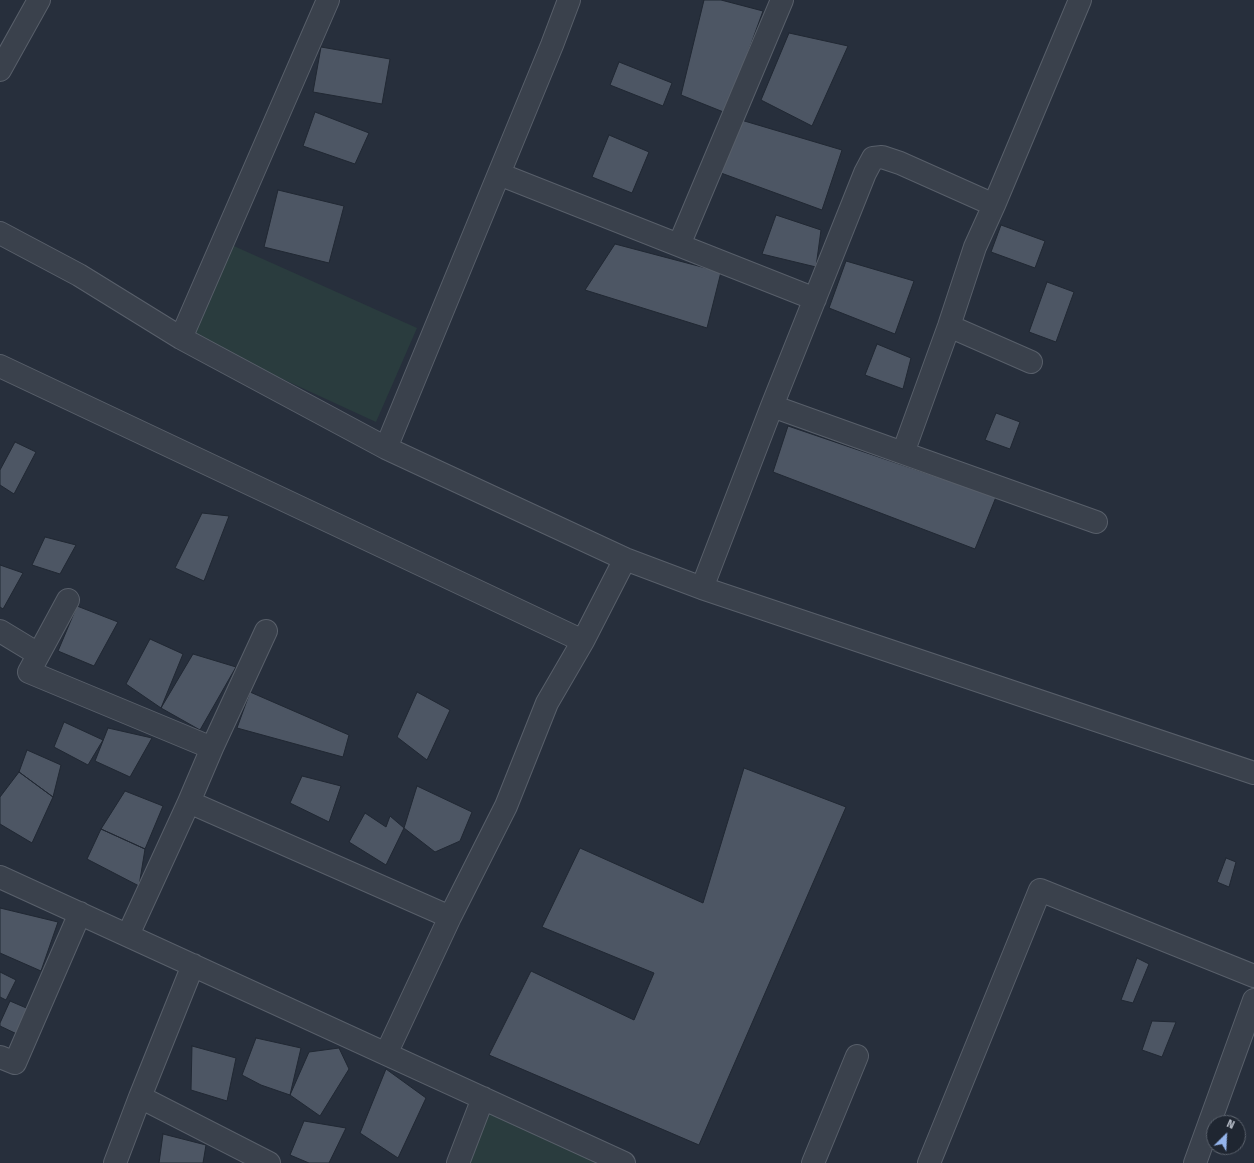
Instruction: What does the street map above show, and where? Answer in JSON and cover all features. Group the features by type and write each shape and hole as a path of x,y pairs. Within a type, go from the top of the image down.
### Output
{"street":[{"path":"0,70 39,0"},
{"path":"181,338 232,224 328,0"},
{"path":"386,448 552,45 569,0"},
{"path":"679,245 782,0"},
{"path":"904,453 975,247 1080,0"},
{"path":"702,588 814,299 865,173 873,158 882,157 900,163 994,205"},
{"path":"499,174 814,299"},
{"path":"0,232 79,275 181,338 386,448 625,559 702,588 1254,773"},
{"path":"949,326 1031,362"},
{"path":"0,366 582,641"},
{"path":"772,406 1096,522"},
{"path":"386,1054 450,917 506,806 548,703 625,559"},
{"path":"68,600 29,672 212,748"},
{"path":"0,631 38,654"},
{"path":"128,935 266,631"},
{"path":"189,802 450,917"},
{"path":"0,877 624,1163"},
{"path":"929,1163 1040,890 1254,976"},
{"path":"0,1057 15,1063 80,913"},
{"path":"115,1163 193,965"},
{"path":"1195,1163 1254,1000"},
{"path":"814,1163 857,1056"},
{"path":"140,1097 269,1163"},
{"path":"458,1163 483,1098"}],"shaded area":[{"path":"216,238 417,328 376,422 176,330"},
{"path":"490,1109 603,1163 468,1163"}],"building":[{"path":"704,0 721,0 763,11 726,113 681,95"},
{"path":"789,33 848,46 812,126 761,100"},
{"path":"321,47 390,59 382,104 313,92"},
{"path":"619,62 672,83 663,106 610,85"},
{"path":"315,112 369,133 355,164 303,146"},
{"path":"741,120 842,150 822,210 721,173"},
{"path":"609,135 649,152 632,193 592,177"},
{"path":"278,190 344,206 329,263 264,247"},
{"path":"776,215 821,230 816,267 762,254"},
{"path":"1001,225 1045,241 1035,268 991,252"},
{"path":"615,244 721,272 707,328 585,290"},
{"path":"846,261 914,281 895,334 829,308"},
{"path":"1047,282 1074,292 1056,342 1029,332"},
{"path":"877,344 911,358 903,389 865,375"},
{"path":"996,413 1020,422 1010,449 985,440"},
{"path":"788,426 996,497 975,549 773,472"},
{"path":"15,442 36,452 14,494 0,485 0,470"},
{"path":"202,513 229,516 204,581 175,568"},
{"path":"45,537 76,545 60,574 32,565"},
{"path":"0,565 23,573 3,609 0,607"},
{"path":"77,606 118,622 94,666 58,651"},
{"path":"150,639 183,654 161,708 126,684"},
{"path":"193,654 236,667 200,730 161,708"},
{"path":"250,692 349,735 343,757 237,728"},
{"path":"417,692 450,710 427,760 397,737"},
{"path":"64,722 103,740 88,765 54,747"},
{"path":"108,728 152,738 130,777 95,761"},
{"path":"27,750 61,765 53,797 19,772"},
{"path":"744,768 846,807 699,1145 489,1055 531,971 634,1020 654,973 542,927 580,848 703,903"},
{"path":"19,772 53,797 32,843 0,824 0,797"},
{"path":"302,776 341,786 329,822 290,803"},
{"path":"417,786 472,812 460,841 435,852 404,828"},
{"path":"125,791 163,806 145,849 101,829"},
{"path":"365,813 386,827 390,816 404,828 386,865 349,842"},
{"path":"101,829 145,849 139,886 87,859"},
{"path":"1226,858 1236,862 1229,887 1217,882"},
{"path":"0,908 58,922 41,971 0,953"},
{"path":"1137,958 1149,964 1133,1003 1121,1000"},
{"path":"0,972 16,980 6,1000 0,997"},
{"path":"10,1001 31,1010 19,1035 0,1026"},
{"path":"1152,1021 1176,1022 1162,1057 1142,1050"},
{"path":"256,1038 301,1048 290,1095 261,1085 242,1075"},
{"path":"192,1046 236,1058 227,1101 191,1090"},
{"path":"339,1048 349,1069 320,1116 290,1095 309,1052"},
{"path":"386,1069 426,1098 398,1158 360,1133"},
{"path":"304,1121 346,1128 329,1163 309,1163 290,1155"},
{"path":"163,1134 206,1145 203,1163 159,1163"}]}
